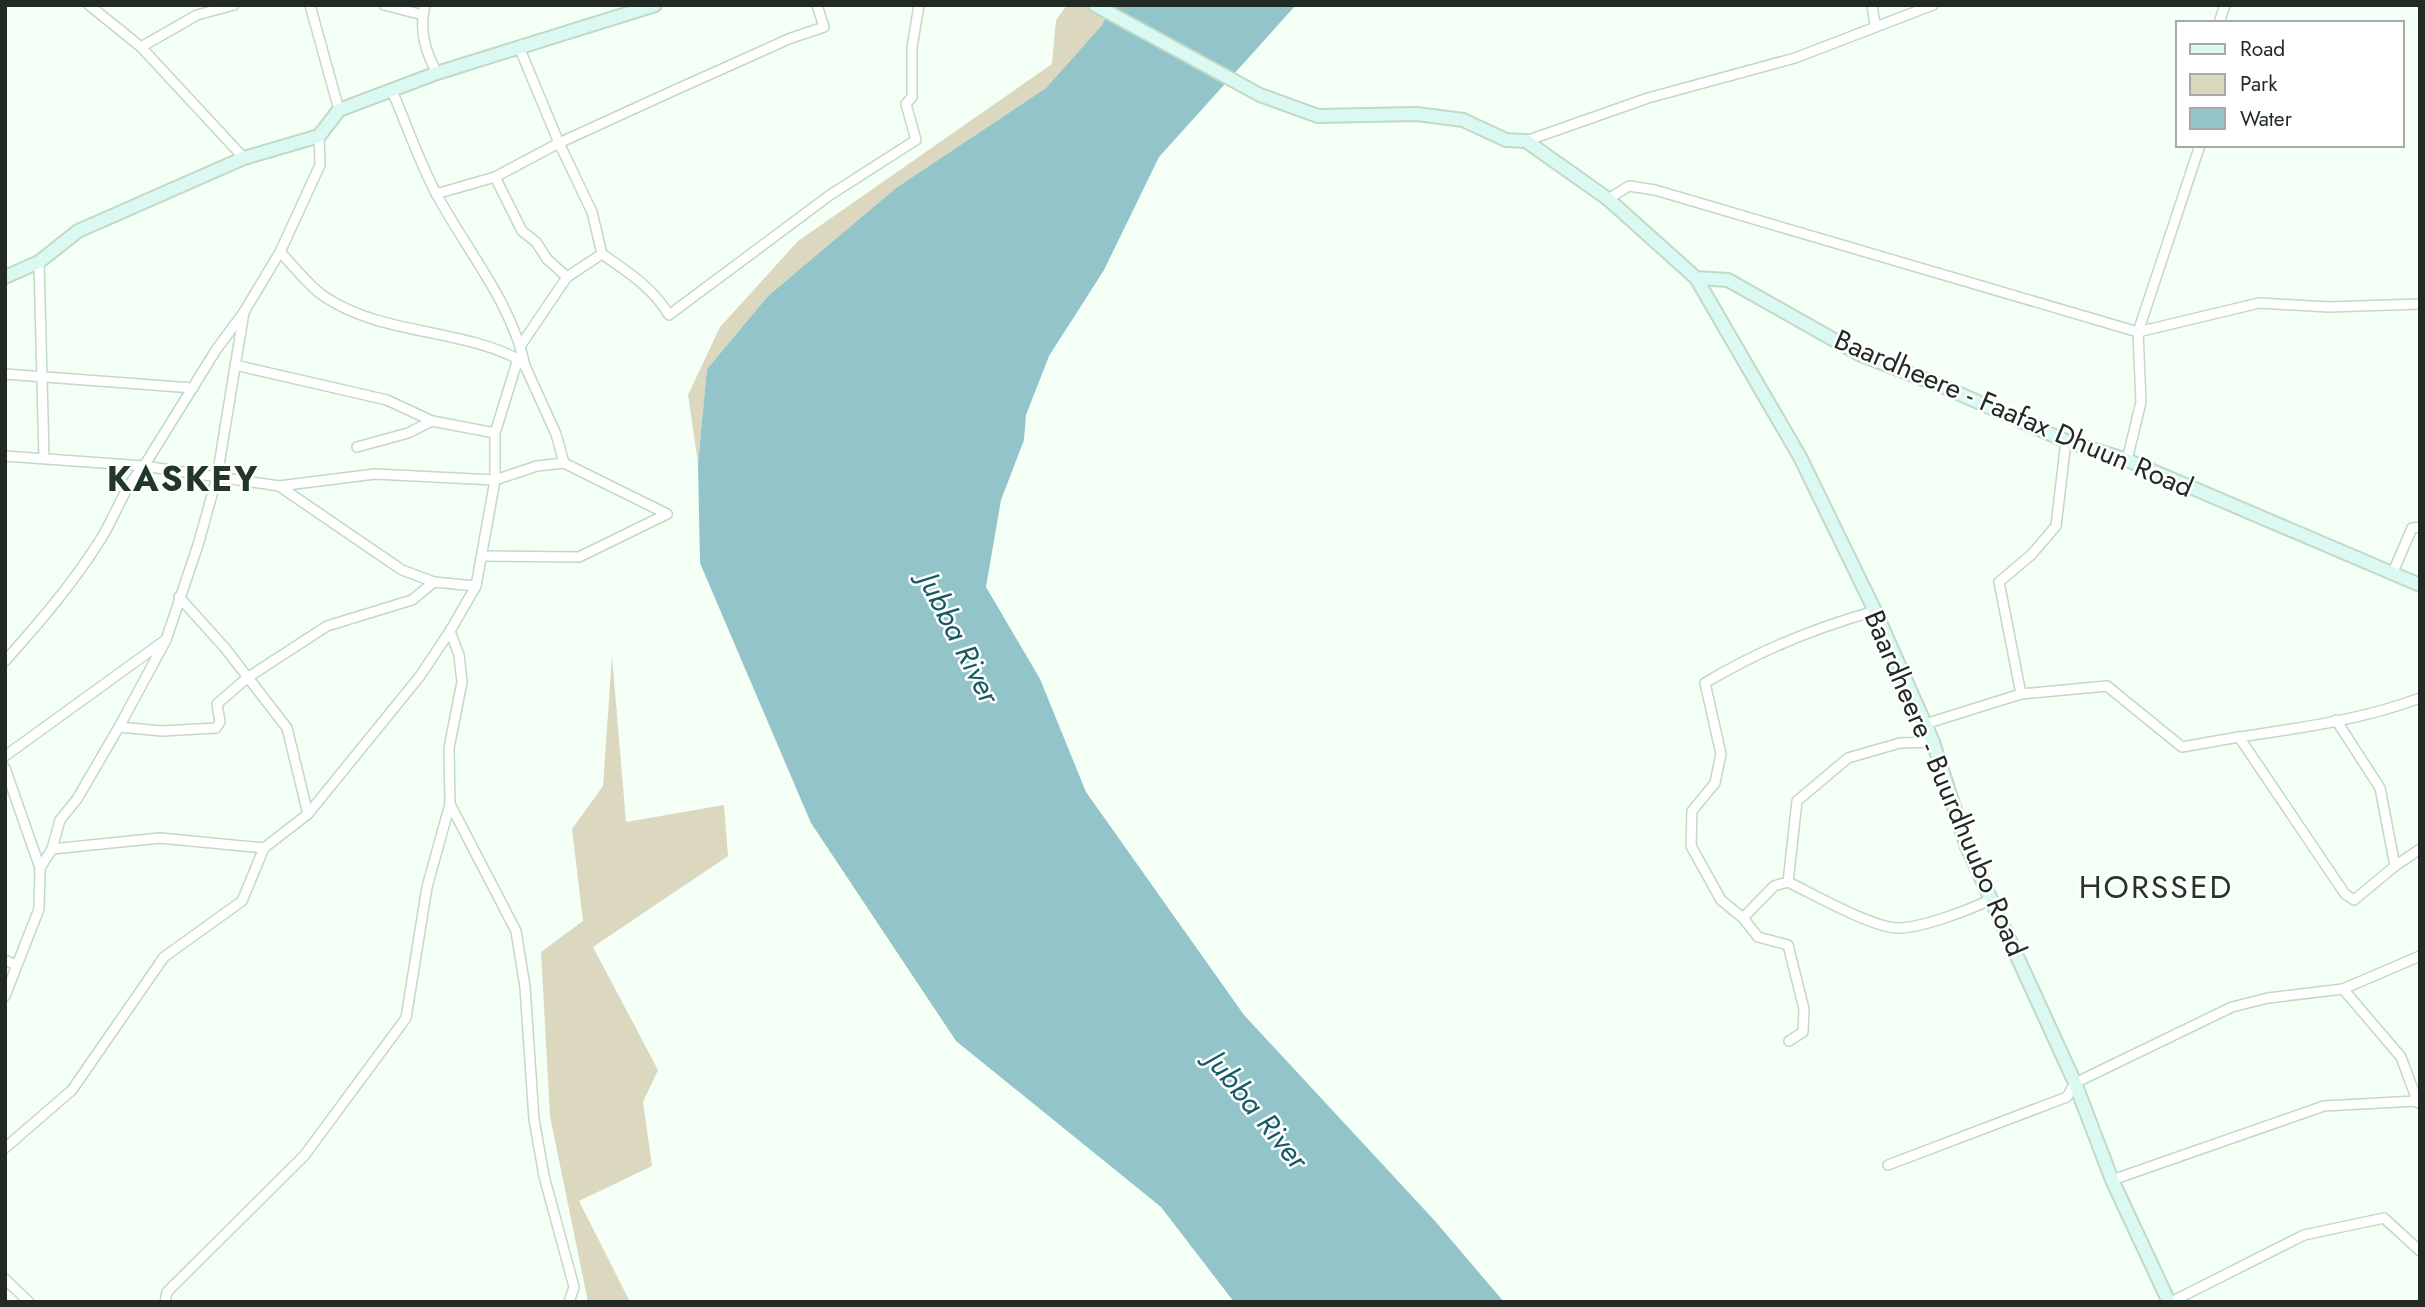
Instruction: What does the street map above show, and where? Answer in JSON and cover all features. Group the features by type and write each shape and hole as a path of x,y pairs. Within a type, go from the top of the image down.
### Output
{"main road":[{"path":"5,277 39,262 78,231 244,158 319,136 339,110 437,73 655,5"},
{"path":"1095,5 1259,96 1318,116 1418,114 1463,120 1506,139 1526,141 1608,199 1696,278"},
{"name":"Baardheere - Faafax Dhuun Road","path":"1696,278 1728,279 1859,354 1944,387 2066,441 2127,460 2420,585"},
{"name":"Baardheere - Buurdhuubo Road","path":"1696,278 1800,457 1875,611 1933,742 1968,847 2075,1083 2112,1180 2170,1302"}],"street":[{"path":"89,5 141,47 244,158"},
{"path":"141,47 197,15 234,5"},
{"path":"310,5 339,110"},
{"path":"384,5 424,10 426,53 437,73"},
{"path":"436,194 495,177 559,143 791,38 824,27 817,5"},
{"path":"519,47 559,143 593,212 602,254 634,276 660,300 669,315 831,195 916,140 906,104 912,97 912,47 919,5"},
{"path":"1871,5 1875,25"},
{"path":"1526,141 1648,98 1795,58 1875,25 1933,5"},
{"path":"392,91 436,194 478,261 521,345 522,363 556,434 564,463"},
{"path":"5,661 55,604 100,542 131,480 144,466 280,252 320,165 319,136"},
{"path":"2127,460 2141,402 2138,332 2199,147"},
{"path":"495,177 522,231 567,277"},
{"path":"1608,199 1629,186 1655,190 2138,332 2259,303 2329,307 2420,304"},
{"path":"280,252 324,297 363,316 492,346 522,363"},
{"path":"521,345 567,277 602,254"},
{"path":"39,262 44,457"},
{"path":"40,868 52,849 60,820 77,799 166,640 198,545 217,477 244,312"},
{"path":"5,1149 72,1090 164,957 242,901 264,848 308,814 420,676 450,631 475,586 495,480 495,433 522,363"},
{"path":"235,365 387,400 432,421 495,433"},
{"path":"5,374 193,388"},
{"path":"357,447 408,433 432,421"},
{"path":"2021,694 1999,582 2031,555 2056,526 2066,441"},
{"path":"5,456 144,466 279,486 375,474 495,480 537,466 564,463 667,514 579,557 482,556"},
{"path":"279,486 402,570 434,582 475,586"},
{"path":"2393,572 2412,528 2420,527"},
{"path":"119,727 162,731 216,727 220,722 218,704 247,678 327,626 412,600 434,582"},
{"path":"179,597 204,622 287,728 308,814"},
{"path":"1788,1041 1803,1032 1804,1009 1788,945 1758,937 1743,918 1721,900 1691,846 1692,811 1715,783 1721,754 1705,683 1754,654 1817,628 1875,611"},
{"path":"165,1302 167,1292 304,1156 406,1018 427,887 450,804 449,748 462,682 459,655 450,631"},
{"path":"5,756 166,640"},
{"path":"1925,723 2021,694 2108,686 2182,747 2336,720 2394,708 2420,698"},
{"path":"2336,720 2380,788 2395,866"},
{"path":"2239,737 2345,894 2354,900 2420,849"},
{"path":"1788,882 1797,801 1847,758 1900,743 1933,742"},
{"path":"5,768 40,868 39,909 5,996"},
{"path":"450,804 516,931 525,987 534,1119 544,1176 574,1287 569,1302"},
{"path":"52,849 160,838 264,848"},
{"path":"1743,918 1774,886 1788,882 1853,912 1900,928 1960,914 1992,899"},
{"path":"1888,1165 2067,1097 2075,1083 2232,1007 2268,998 2343,989 2420,956"},
{"path":"5,960 16,965"},
{"path":"2112,1180 2324,1106 2418,1103 2401,1057 2343,989"},
{"path":"2170,1302 2304,1235 2384,1218 2420,1251"},
{"path":"5,1279 29,1302"}],"green space":[{"path":"1067,5 1112,5 1102,25 1046,88 896,188 768,296 707,369 698,463 688,395 720,327 798,241 1052,64 1056,20"},
{"path":"612,656 626,822 724,805 728,856 593,947 658,1070 643,1102 652,1166 579,1201 630,1302 588,1302 550,1116 541,952 583,921 572,829 603,786"}],"water":[{"name":"Jubba River","path":"1112,5 1296,5 1159,157 1104,270 1049,356 1026,415 1024,440 1001,500 986,587 1040,679 1086,792 1244,1015 1435,1221 1504,1302 1234,1302 1161,1207 956,1041 811,823 700,563 698,463 707,369 768,296 896,188 1046,88 1102,25"}],"district":[{"name":"KASKEY","path":"183,479"},
{"name":"HORSSED","path":"2156,887"}]}
